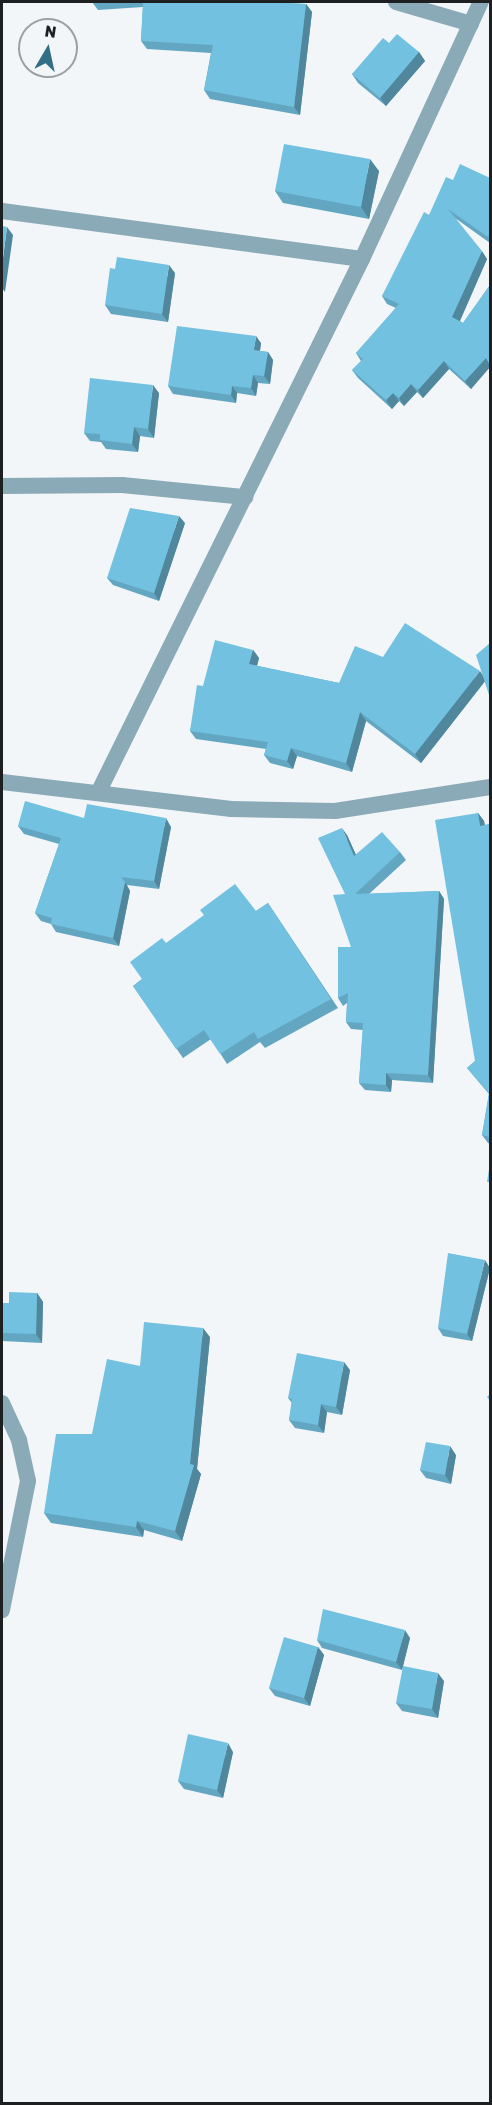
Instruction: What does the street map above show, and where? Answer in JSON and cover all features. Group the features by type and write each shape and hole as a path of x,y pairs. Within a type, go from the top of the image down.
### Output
{"street":[{"path":"396,2 471,24"},
{"path":"98,793 362,259 481,2"},
{"path":"2,211 362,259"},
{"path":"2,486 122,485 245,497"},
{"path":"2,782 231,809 335,811 490,787"},
{"path":"2,1402 20,1440 28,1481 24,1512 2,1610"}],"building":[{"path":"143,2 306,4 294,107 204,90 213,45 141,41"},
{"path":"397,34 419,52 380,98 352,74 383,38 389,43"},
{"path":"284,144 370,159 361,207 275,191"},
{"path":"460,164 490,178 490,231 488,237 448,209 482,251 452,317 463,323 490,285 490,365 486,358 465,381 444,361 418,390 411,384 399,398 393,393 386,400 352,370 363,359 356,353 399,304 382,296 424,212 429,215 446,177 453,180"},
{"path":"2,226 7,227 2,266"},
{"path":"117,257 169,265 162,314 105,305 110,268 115,269"},
{"path":"177,326 256,336 254,350 268,352 264,376 253,375 251,388 232,386 231,395 168,386"},
{"path":"90,378 153,385 148,429 134,427 132,444 100,440 100,434 84,433"},
{"path":"130,508 179,516 154,593 107,578"},
{"path":"405,623 480,671 415,754 360,712 346,763 291,748 287,761 264,755 268,742 190,731 197,685 203,686 215,640 253,650 249,664 339,683 355,646 383,657"},
{"path":"490,643 490,698 476,655"},
{"path":"25,801 84,818 87,804 166,818 154,881 121,877 125,882 113,938 51,924 52,918 35,913 61,838 18,826"},
{"path":"478,813 480,826 490,824 490,1137 482,1135 489,1093 467,1068 475,1061 435,820"},
{"path":"342,828 354,856 382,832 400,852 355,894 439,891 428,1075 386,1073 386,1085 359,1083 363,1023 346,1022 348,993 338,998 338,947 351,947 333,895 345,894 318,838"},
{"path":"235,884 256,911 268,903 331,999 258,1039 254,1032 220,1054 204,1030 176,1049 133,986 142,979 130,962 162,938 166,943 204,915 200,910"},
{"path":"490,1163 490,1182 487,1182"},
{"path":"448,1253 485,1260 467,1334 438,1328"},
{"path":"9,1292 37,1293 36,1334 2,1333 2,1303 9,1303"},
{"path":"144,1322 203,1328 190,1464 194,1465 175,1531 137,1521 136,1527 44,1513 56,1434 92,1434 107,1359 140,1366"},
{"path":"297,1353 344,1362 336,1407 321,1404 318,1425 289,1420 292,1399 288,1398"},
{"path":"426,1442 450,1446 445,1475 420,1470"},
{"path":"323,1609 405,1630 396,1662 317,1640"},
{"path":"284,1637 318,1647 304,1698 269,1688"},
{"path":"403,1666 438,1673 432,1709 396,1703"},
{"path":"188,1734 228,1743 217,1790 178,1781"}]}
